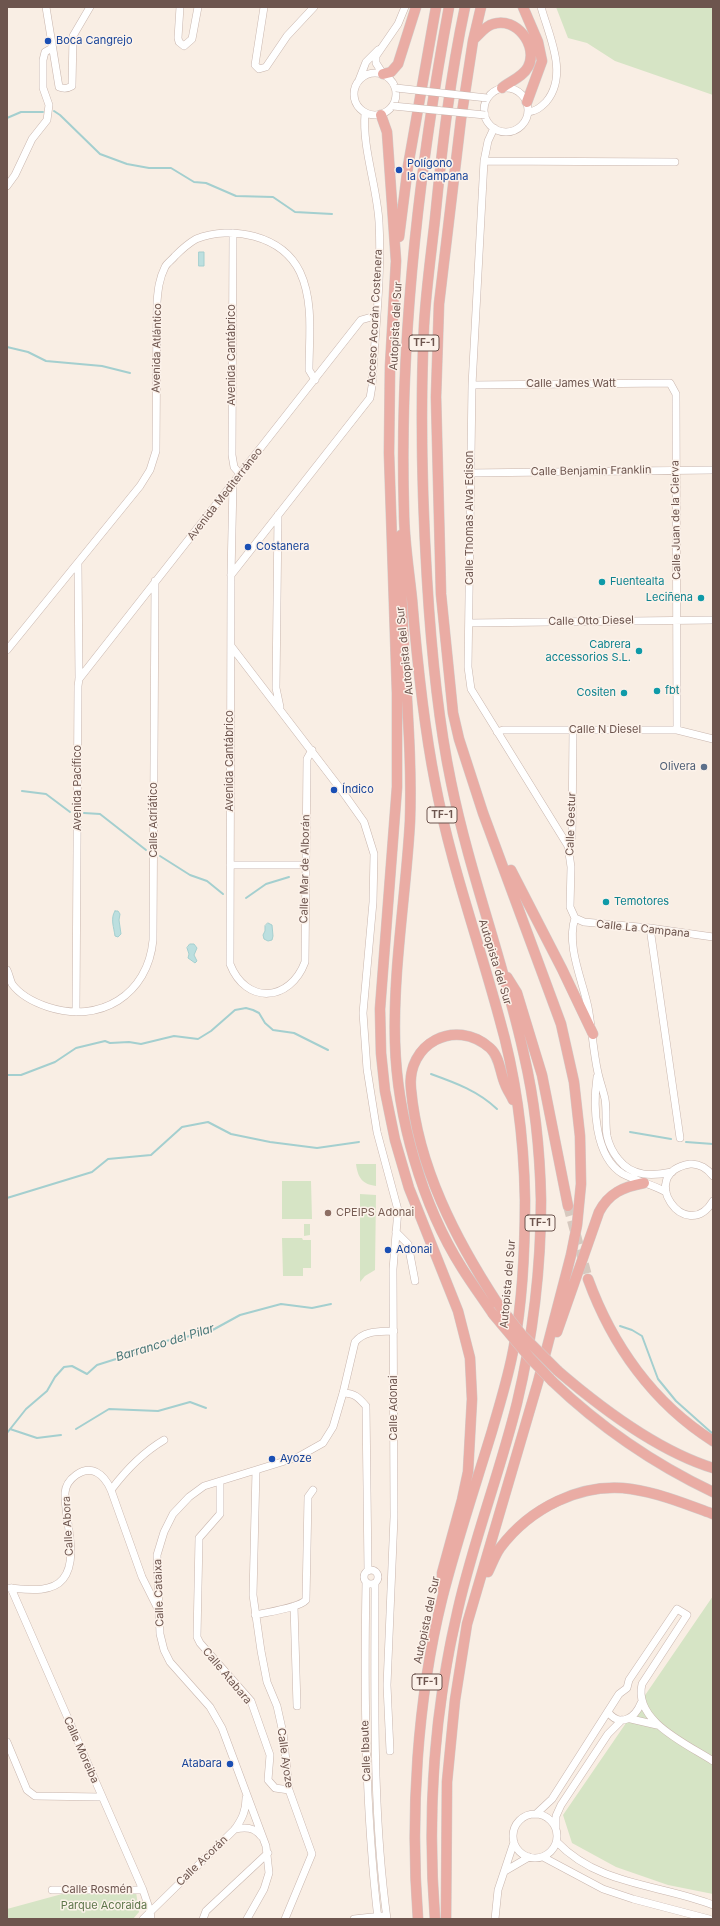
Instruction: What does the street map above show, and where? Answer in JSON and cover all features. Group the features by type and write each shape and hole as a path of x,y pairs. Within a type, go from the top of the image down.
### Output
{"highway":[{"path":"383,74 391,72 398,64 416,7"},
{"path":"436,7 406,180 396,261 390,367 389,453 397,693 397,787 380,1010 381,1053 385,1091 395,1140 409,1188 458,1311 470,1358 472,1399 468,1472 442,1573 442,1600"},
{"name":"Autopista del Sur","path":"418,1919 415,1843 417,1764 427,1682 442,1600 504,1390 514,1348 525,1237 525,1194 518,1109 499,1018 465,904 436,789 420,688 404,515 404,424 411,265 422,168 449,7"},
{"name":"Autopista del Sur","path":"435,1919 432,1846 433,1790 437,1732 450,1648 470,1559 516,1408 525,1369 536,1296 540,1219 538,1152 531,1091 524,1054 501,966 466,848 449,772 431,655 422,495 424,320 443,140 465,7"},
{"path":"446,1919 447,1782 455,1700 468,1624 538,1382 571,1255 577,1225 580,1184 580,1136 574,1082 561,1024 483,813 459,739 453,713 441,594 436,405 439,304 446,230 473,41 481,7"},
{"path":"523,7 538,42 542,61 527,107"},
{"path":"473,41 483,30 493,24 511,25 525,36 531,53 528,68 525,72 502,88"},
{"path":"381,115 387,132 396,261"},
{"path":"404,515 400,548 409,725 410,812 396,986 395,1043 399,1087 407,1131 416,1167 428,1198 461,1267 493,1314 530,1358 578,1406 610,1431 641,1452 713,1492"},
{"path":"483,813 593,1034"},
{"path":"501,966 517,994 542,1076 568,1206"},
{"path":"518,1109 505,1085 498,1060 491,1049 471,1036 456,1034 436,1039 419,1054 410,1073 411,1090 419,1132 437,1193 460,1243 498,1304 522,1335 558,1371 590,1398 637,1431 669,1449 713,1468"},
{"path":"538,1382 569,1300 599,1212 604,1202 620,1189 644,1184"},
{"path":"588,1279 597,1304 612,1335 638,1372 652,1390 671,1408 689,1424 713,1441"},
{"path":"468,1624 485,1576 500,1548 516,1529 554,1502 577,1494 599,1490 630,1489 654,1494 713,1514"}],"street":[{"path":"46,7 59,87 68,89 72,86 73,36 90,7"},
{"path":"180,7 178,38 179,42 184,46 192,39 198,7"},
{"path":"264,7 255,65 260,69 266,67 286,36 314,7"},
{"path":"382,48 366,62 356,86 354,99 356,105 365,113 372,116 381,115 393,106 397,95 393,82 383,74 376,63 376,56 382,48 398,24 405,7"},
{"path":"527,107 540,108 551,96 557,82 557,68 541,7"},
{"path":"7,186 16,175 32,140 47,120 49,105 43,88 42,60 45,52 52,48"},
{"path":"359,80 369,74 383,74"},
{"path":"396,88 487,98"},
{"path":"502,88 512,89 521,94 527,107 525,121 518,128 510,131 500,131 494,128 487,121 485,115 487,98 494,91 502,88"},
{"path":"393,106 485,115"},
{"name":"Acceso Acorán Costenera","path":"230,575 370,398 380,248 377,197 365,138 365,113"},
{"name":"Calle Thomas Alva Edison","path":"494,128 488,140 484,161 472,385 469,473 468,667 471,689 568,846"},
{"path":"484,161 675,162"},
{"name":"Avenida Atlántico","path":"7,650 140,486 150,470 156,451 158,282 166,266 180,251 195,240 212,234 233,233 255,237 277,245 291,259 299,270 305,285 309,303 309,370 315,380"},
{"name":"Avenida Cantábrico","path":"233,233 232,455 234,467 240,474"},
{"name":"Avenida Mediterráneo","path":"79,679 362,320 375,316"},
{"name":"Calle James Watt","path":"472,385 670,383"},
{"name":"Calle Juan de la Cierva","path":"670,383 676,394 677,730"},
{"name":"Calle Benjamin Franklin","path":"469,473 713,470"},
{"name":"Avenida Cantábrico","path":"233,483 230,575 230,964 234,975 248,989 258,993 269,994 280,991 291,985"},
{"path":"218,503 228,504 232,509"},
{"path":"278,515 276,684 277,702 281,711"},
{"path":"231,550 236,555 244,556"},
{"name":"Avenida Pacífico","path":"76,1012 79,679 78,564"},
{"name":"Calle Adriático","path":"76,1012 102,1009 121,999 139,982 149,963 152,953 155,581"},
{"path":"139,602 147,601 154,604"},
{"name":"Calle Otto Diesel","path":"469,623 713,620"},
{"name":"Calle Adonai","path":"231,646 242,663 312,750 364,822 374,854 374,902 363,1013 367,1069 378,1132 398,1210 393,1269 394,1517 387,1685 390,1751"},
{"path":"78,656 85,662 91,663"},
{"path":"230,673 234,667 242,663"},
{"path":"262,687 276,684"},
{"name":"Calle N Diesel","path":"497,732 503,730 573,729 677,730 713,739"},
{"name":"Calle Gestur","path":"573,729 572,838 568,846 571,867 570,907 575,918"},
{"name":"Calle Mar de Alborán","path":"291,985 300,975 305,962 304,865 307,759 312,750"},
{"path":"230,865 304,865"},
{"path":"575,918 571,929 593,1034 598,1072 605,1100 607,1136 612,1151 619,1161 628,1169 640,1173 655,1176 672,1172 682,1166 693,1164 704,1167 713,1176"},
{"name":"Calle La Campana","path":"575,918 584,922 650,928 713,937"},
{"path":"650,928 680,1138"},
{"path":"7,970 12,984 34,1002 57,1010 76,1012"},
{"path":"598,1072 595,1089 599,1138 604,1153 611,1164 621,1173 666,1192"},
{"path":"672,1172 667,1181 666,1192 669,1203 678,1211 688,1215 700,1213 710,1207 713,1201"},
{"path":"396,1232 408,1244 415,1281"},
{"name":"Calle Cataixa","path":"247,1919 264,1890 268,1874 268,1853 230,1748 217,1718 170,1662 160,1634 157,1555 164,1532 173,1514 189,1497 204,1486 298,1457 323,1443 333,1426 344,1393 355,1342 360,1336 367,1333 394,1331"},
{"path":"344,1393 351,1393 359,1397 366,1406 368,1571 364,1577 366,1582 369,1584 375,1583 378,1578 378,1574 372,1570 368,1571"},
{"path":"112,1490 130,1467 147,1450 164,1440"},
{"name":"Calle Ayoze","path":"256,1470 253,1595 255,1615 267,1682 276,1706 283,1733 289,1790 312,1854 285,1919"},
{"name":"Calle Abora","path":"9,1588 42,1589 53,1586 63,1580 71,1557 65,1492 69,1481 79,1473 86,1471 96,1472 105,1479 112,1490 142,1577 160,1613"},
{"name":"Calle Atabara","path":"220,1481 220,1514 199,1538 197,1637 200,1644 251,1701 270,1755 268,1780 275,1788 289,1790"},
{"path":"255,1615 304,1603 307,1596 308,1497 313,1490"},
{"name":"Calle Ibaute","path":"366,1582 366,1751 369,1832 378,1918"},
{"name":"Calle Ibaute","path":"375,1583 376,1751 379,1832 387,1917"},
{"name":"Calle Moreiba","path":"9,1588 143,1890 151,1919"},
{"path":"294,1606 297,1706"},
{"path":"627,1688 629,1680 677,1609 687,1615 646,1676 640,1693 641,1703 646,1712 658,1725 713,1761"},
{"path":"536,1814 552,1799 619,1694 627,1688 635,1688 640,1693"},
{"path":"631,1719 638,1712 641,1703"},
{"path":"365,1708 375,1708"},
{"path":"608,1712 615,1719 631,1719 658,1725"},
{"path":"543,1857 554,1849 557,1842 556,1816 561,1805 608,1734 622,1720"},
{"path":"7,1742 27,1790 35,1796 101,1797"},
{"path":"366,1751 376,1751"},
{"name":"Calle Acorán","path":"143,1919 235,1829 241,1821 246,1808 246,1794"},
{"path":"495,1919 498,1890 514,1842 515,1827 526,1816 536,1814 547,1817 556,1828"},
{"path":"235,1829 253,1829 257,1831 264,1839"},
{"path":"514,1842 522,1854 529,1857 543,1857 603,1890 710,1919"},
{"path":"557,1842 571,1855 605,1874 627,1882 682,1894 713,1905"},
{"path":"203,1919 206,1911 268,1853"},
{"path":"504,1871 529,1857"},
{"name":"Calle Rosmén","path":"52,1890 143,1890"},
{"path":"354,1919 387,1917"}],"green space":[{"path":"556,7 713,7 713,95 615,61 587,43 568,38"},
{"path":"356,1164 376,1164 376,1186 367,1184 362,1180 358,1173"},
{"path":"282,1181 311,1181 312,1219 282,1219"},
{"path":"360,1194 376,1195 375,1270 365,1276 360,1282"},
{"path":"304,1224 310,1224 310,1235 304,1236"},
{"path":"282,1238 302,1238 303,1240 311,1240 311,1268 303,1268 303,1276 283,1276"},
{"path":"713,1596 713,1894 668,1885 616,1867 572,1843 563,1815"},
{"name":"Parque Acoraida","path":"136,1892 139,1912 133,1919 7,1919 7,1909 62,1894"}],"water":[{"path":"199,252 204,252 204,266 199,266"},
{"path":"115,911 118,911 120,914 119,920 121,934 118,937 115,936 113,923"},
{"path":"268,923 272,925 273,936 272,940 268,941 264,939 263,935 265,926"},
{"path":"190,944 194,944 197,948 194,955 197,961 195,963 188,958 189,954 187,948"}],"waterway":[{"path":"54,111 100,154 127,164 149,168 171,168 194,182 206,183 236,196 273,197 295,212 332,214"},
{"path":"7,118 21,112 43,112"},
{"path":"7,347 28,352 46,361 102,366 130,373"},
{"path":"22,791 46,794 70,812"},
{"path":"84,813 100,814 146,850"},
{"path":"160,856 190,875 207,881 223,894"},
{"path":"246,898 266,884 289,877"},
{"path":"7,1075 21,1075 55,1062 76,1048 105,1041 110,1043 129,1042 141,1044 174,1036 198,1039 211,1031 235,1010 246,1008 259,1013 265,1023 273,1030 294,1033 328,1050"},
{"path":"431,1074 458,1084 474,1092 497,1109"},
{"path":"7,1198 92,1172 108,1159 151,1155 182,1127 208,1122 231,1134 270,1142 317,1148 359,1142"},
{"path":"630,1132 671,1139"},
{"path":"686,1142 713,1144"},
{"name":"Barranco del Pilar","path":"7,1433 26,1409 47,1391 55,1377 64,1367 72,1366 87,1374 97,1365 151,1348 166,1341 209,1332 240,1315 281,1304 312,1308 331,1304"},
{"name":"Barranco del Pilar","path":"620,1326 632,1330 642,1336 658,1379 676,1401 713,1434"},
{"path":"76,1429 109,1409 158,1411 190,1402 206,1408"},
{"path":"10,1429 37,1438 61,1435"}],"tunnel":[{"path":"568,1206 588,1279"}],"place":[{"name":"Boca Cangrejo","path":"48,41"},
{"name":"Polígono la Campana","path":"399,170"},
{"name":"Costanera","path":"248,547"},
{"name":"Fuentealta","path":"602,582"},
{"name":"Leciñena","path":"701,598"},
{"name":"Cabrera accessorios S.L.","path":"639,651"},
{"name":"fbt","path":"657,691"},
{"name":"Cositen","path":"624,693"},
{"name":"Olivera","path":"704,767"},
{"name":"Índico","path":"334,790"},
{"name":"Temotores","path":"606,902"},
{"name":"CPEIPS Adonai","path":"328,1213"},
{"name":"Adonai","path":"388,1250"},
{"name":"Ayoze","path":"272,1459"},
{"name":"Atabara","path":"230,1764"}]}
